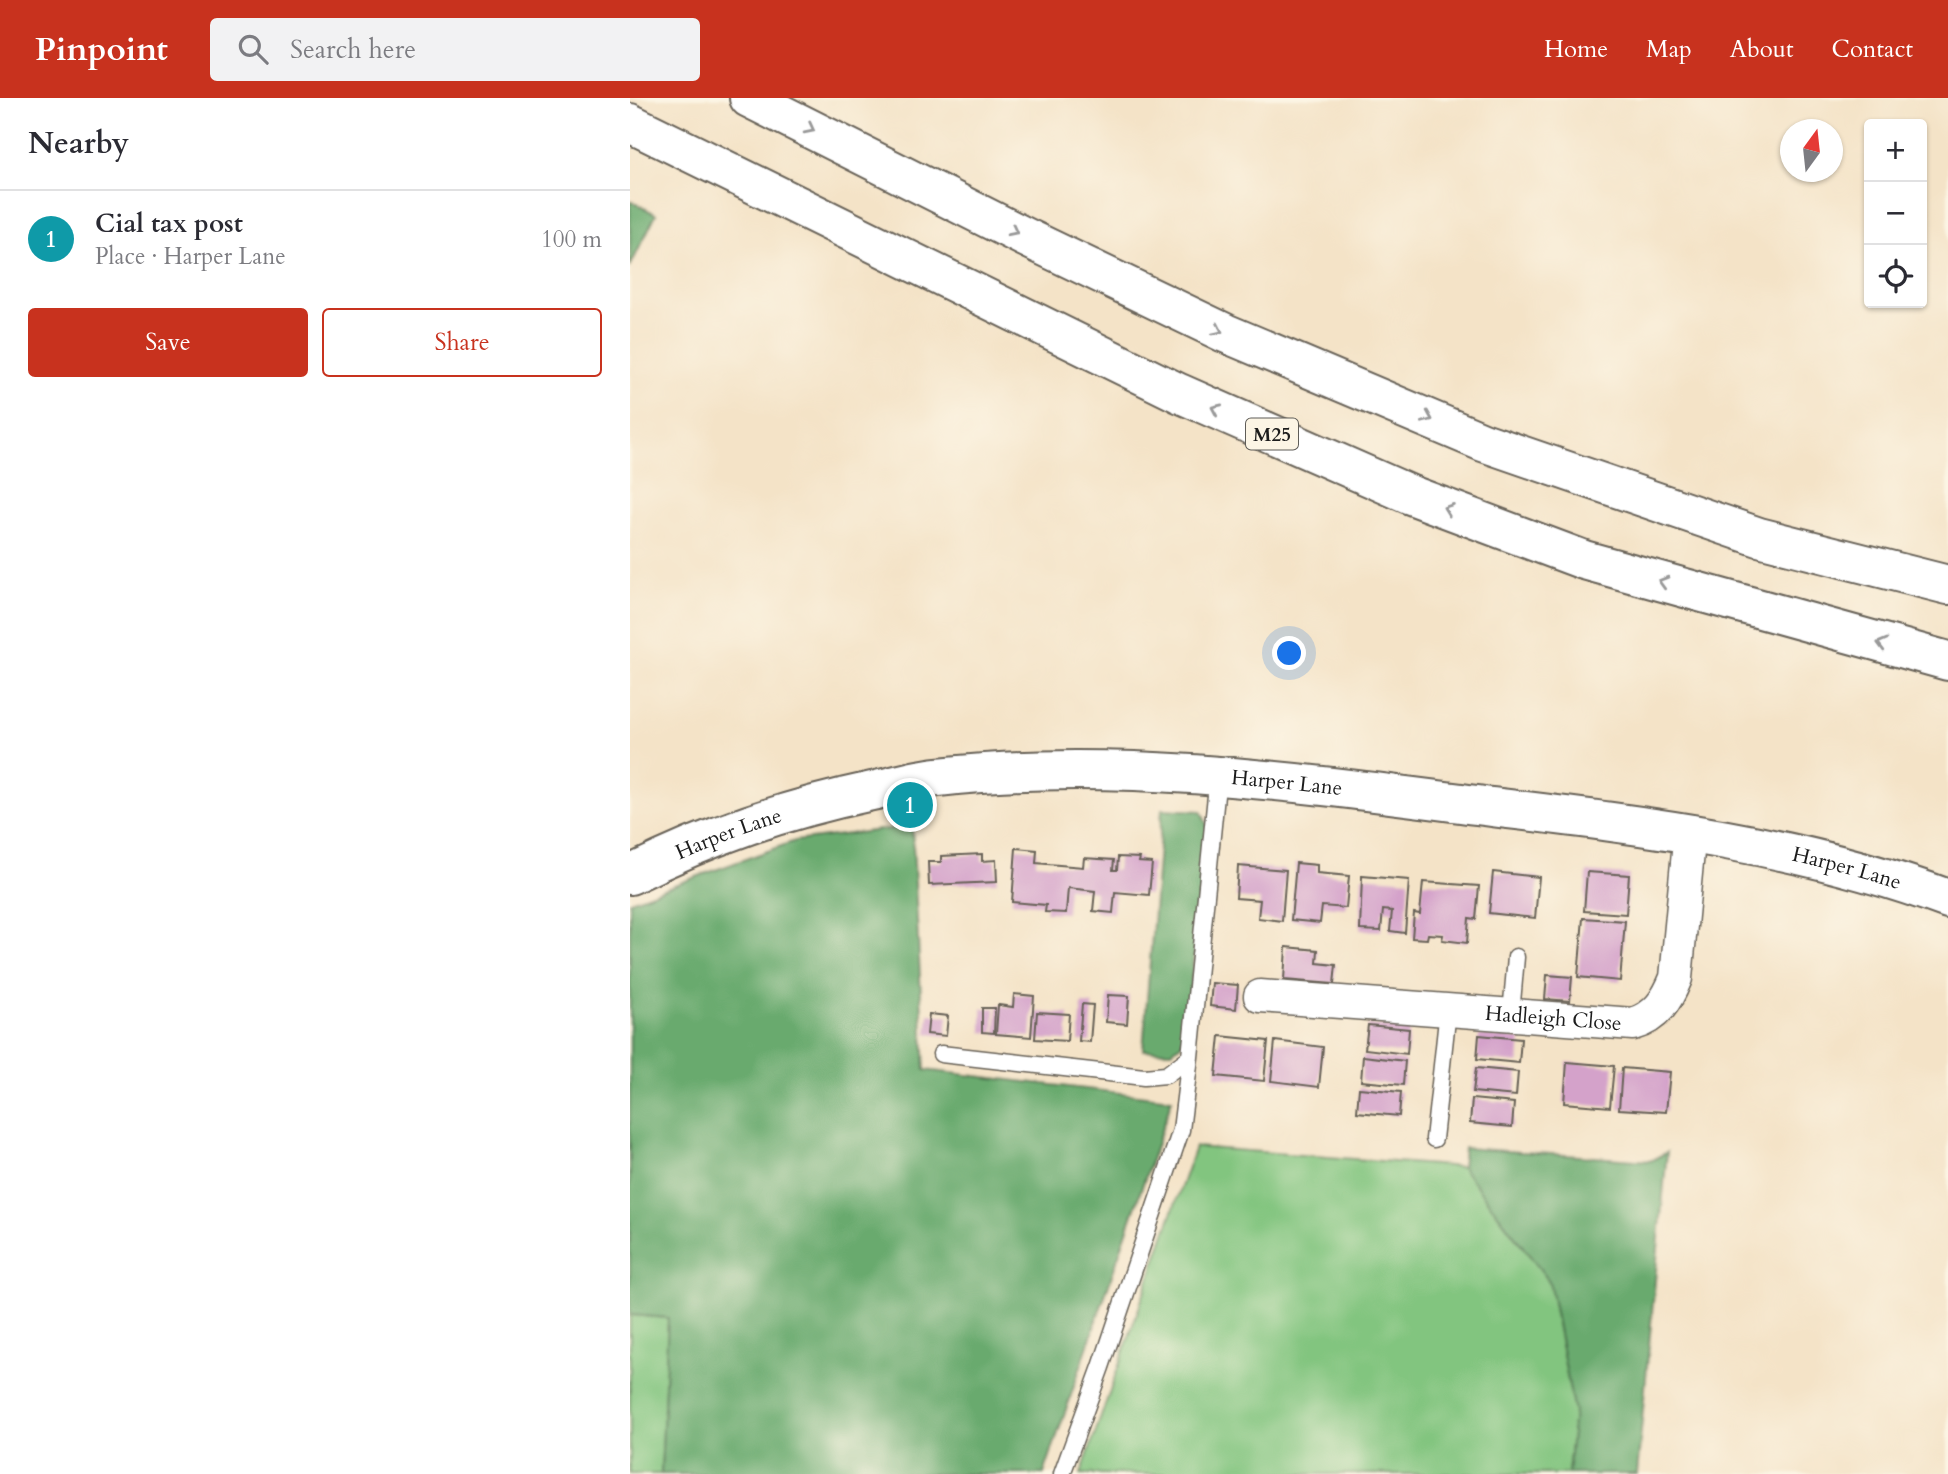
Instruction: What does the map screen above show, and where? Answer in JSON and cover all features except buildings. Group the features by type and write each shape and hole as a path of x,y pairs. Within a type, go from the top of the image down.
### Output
{"main road":[{"path":"749,98 1013,231 1224,333 1483,442 1759,537 1948,585"},
{"name":"M25","path":"630,123 1179,393 1412,495 1584,560 1948,661"},
{"name":"Harper Lane","path":"630,875 700,841 797,809 935,777 1059,769 1136,769 1218,775 1690,831 1838,865 1948,899"}],"street":[{"name":"Hadleigh Close","path":"1260,996 1633,1024 1647,1020 1668,998 1676,978 1690,831"}],"lane":[{"path":"1062,1474 1181,1129 1218,775"},
{"path":"1511,1014 1516,957"},
{"path":"1434,1139 1448,1010"},
{"path":"941,1054 1144,1077 1167,1074 1190,1056"}],"green space":[{"path":"630,201 656,214 630,267"},
{"path":"1162,809 1201,811 1208,827 1186,1027 1182,1043 1172,1051 1143,1050"},
{"path":"912,826 925,1070 1172,1099 1044,1474 661,1474 668,1318 630,1315 630,901 795,841"},
{"path":"1195,1147 1462,1167 1549,1281 1574,1412 1568,1474 1081,1474"},
{"path":"1464,1148 1650,1161 1667,1152 1637,1474 1568,1474 1574,1412 1549,1281 1462,1167"},
{"path":"630,1315 668,1318 661,1474 630,1474"}],"place":[{"name":"Cial tax post","path":"910,805"}]}
